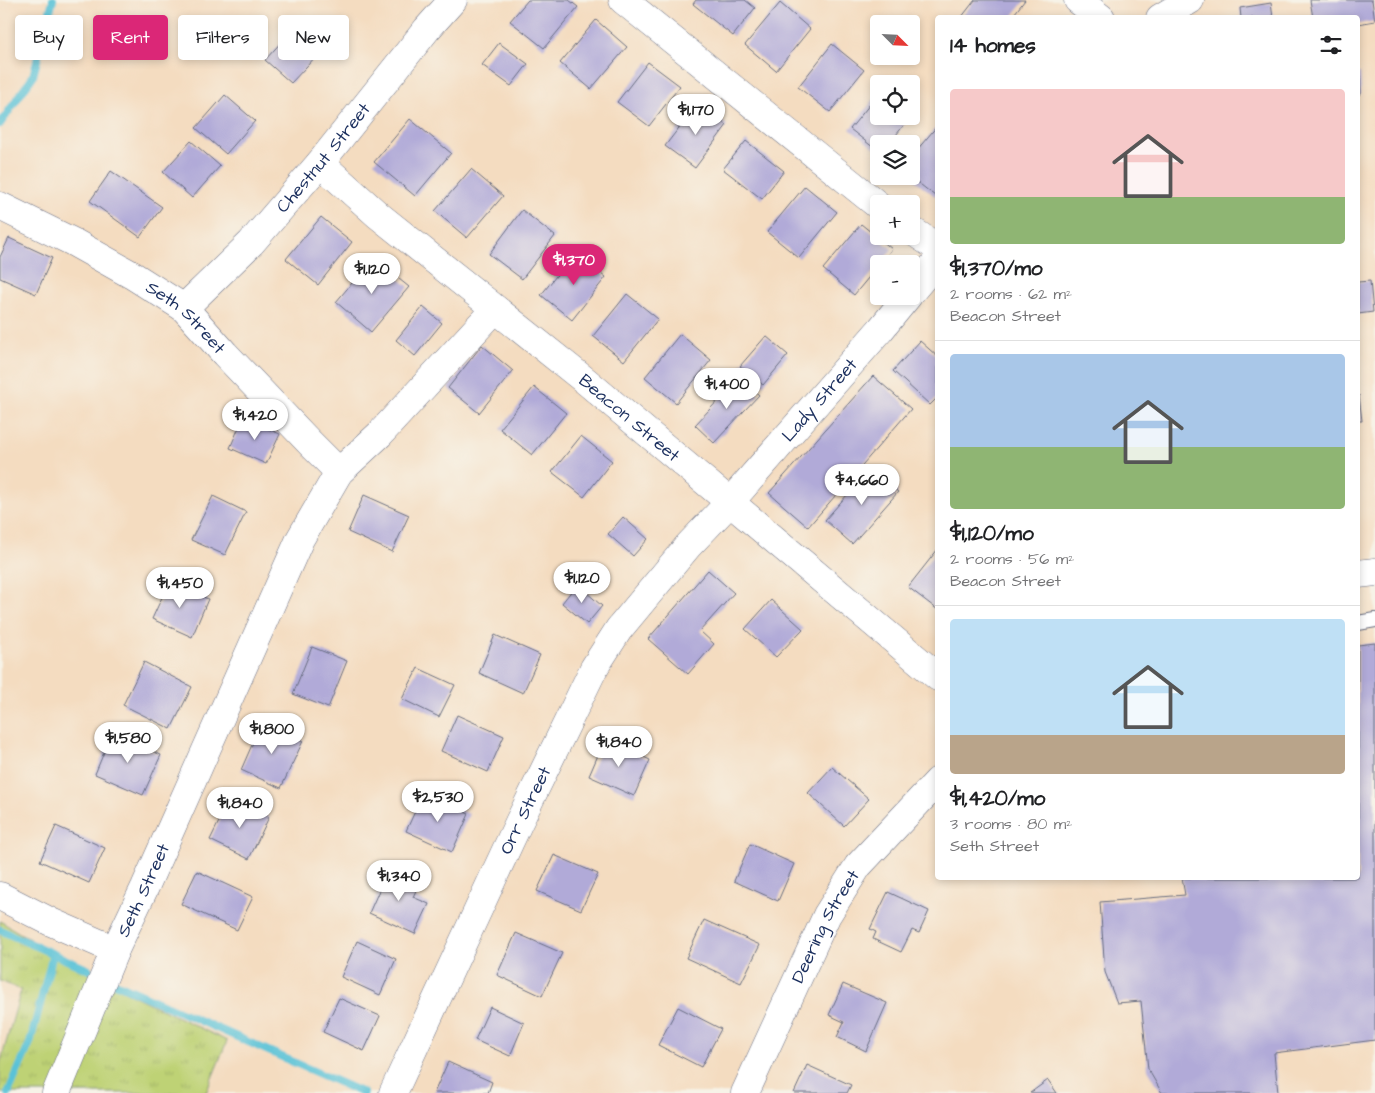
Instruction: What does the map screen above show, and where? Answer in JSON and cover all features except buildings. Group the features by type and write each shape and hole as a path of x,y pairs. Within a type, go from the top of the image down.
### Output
{"street":[{"name":"Chestnut Street","path":"184,308 251,243 320,163 427,28 453,0"},
{"path":"623,0 870,199"},
{"path":"1078,0 1097,15"},
{"path":"1165,15 1190,0"},
{"path":"1199,0 1202,15"},
{"name":"Beacon Street","path":"320,163 378,215 587,382 935,674"},
{"name":"Seth Street","path":"0,206 73,242 132,275 184,308 231,361 339,472"},
{"path":"920,236 935,246"},
{"path":"920,281 935,264"},
{"name":"Lady Street","path":"730,502 901,305"},
{"name":"Seth Street","path":"56,1093 115,950 300,539 339,472 380,434 495,309"},
{"name":"Orr Street","path":"393,1093 515,831 594,668 619,629 688,546 730,502"},
{"path":"1360,574 1375,572"},
{"name":"Deering Street","path":"745,1093 827,915 858,866 935,784"},
{"path":"0,896 51,922 115,950"}],"lane":[{"path":"1360,623 1375,620"}],"green space":[{"path":"0,921 77,968 227,1041 206,1093 0,1093 0,1064 21,990 0,981"}],"waterway":[{"path":"0,124 33,76 53,0"},
{"path":"0,930 89,970"},
{"path":"8,1093 30,1043 53,954"},
{"path":"113,982 363,1093"}]}
